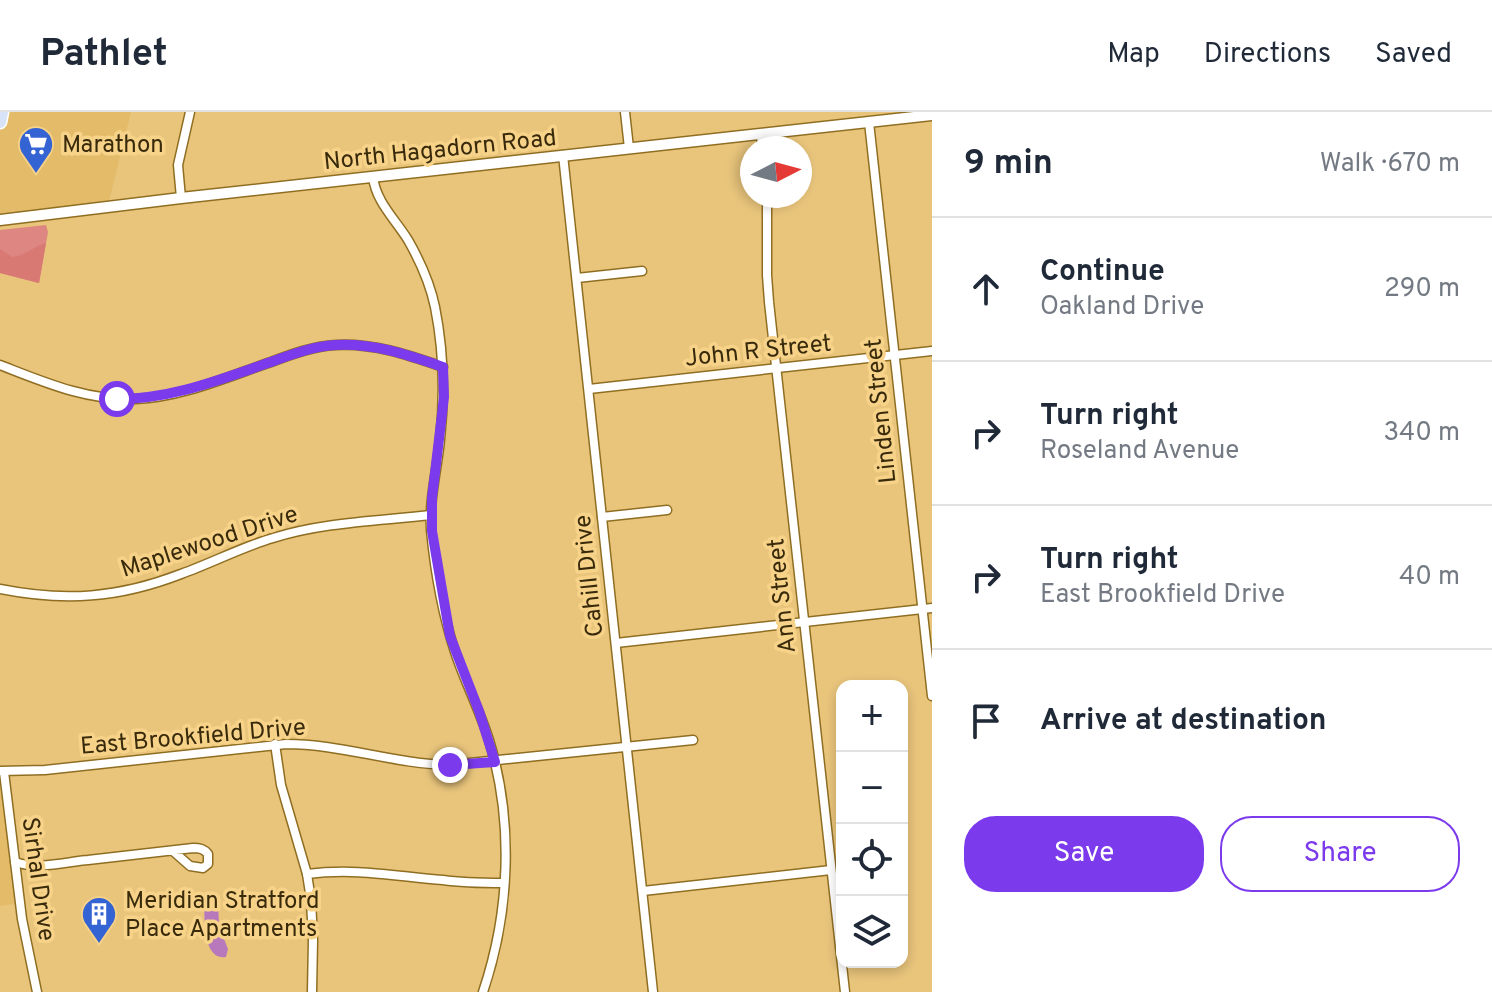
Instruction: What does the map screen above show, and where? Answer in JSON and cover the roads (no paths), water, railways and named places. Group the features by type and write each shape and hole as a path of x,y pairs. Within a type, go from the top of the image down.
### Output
{"main road":[{"path":"0,122 2,112"}],"street":[{"path":"181,198 178,165 190,112"},
{"path":"625,112 629,148"},
{"name":"North Hagadorn Road","path":"0,220 928,114"},
{"name":"Linden Street","path":"869,122 894,355 927,609 932,696"},
{"name":"Cahill Drive","path":"563,155 653,992"},
{"path":"373,177 381,201 406,237 424,271 435,307 443,367 443,412 431,515 438,572 450,636 495,762 502,804 504,883 497,939 483,992"},
{"name":"Ann Street","path":"767,208 767,275 776,369 845,992"},
{"path":"577,278 642,271"},
{"path":"0,365 55,386 90,396 117,399 186,391 307,350 334,345 384,348 443,367"},
{"name":"John R Street","path":"589,389 932,351"},
{"path":"602,517 667,510"},
{"name":"Maplewood Drive","path":"0,589 48,597 102,595 160,582 293,532 431,515"},
{"path":"616,643 927,609"},
{"name":"East Brookfield Drive","path":"2,772 275,744 337,748 425,764 450,765 693,740"},
{"path":"275,744 281,785 307,874 313,919 312,992"},
{"name":"Sirhal Drive","path":"2,772 22,919 37,992"},
{"path":"15,862 43,865 173,851"},
{"path":"643,891 831,870"},
{"path":"307,874 370,872 445,881 504,883"}],"place":[{"name":"Marathon","path":"36,175"},
{"name":"Meridian Stratford Place Apartments","path":"99,945"}]}
